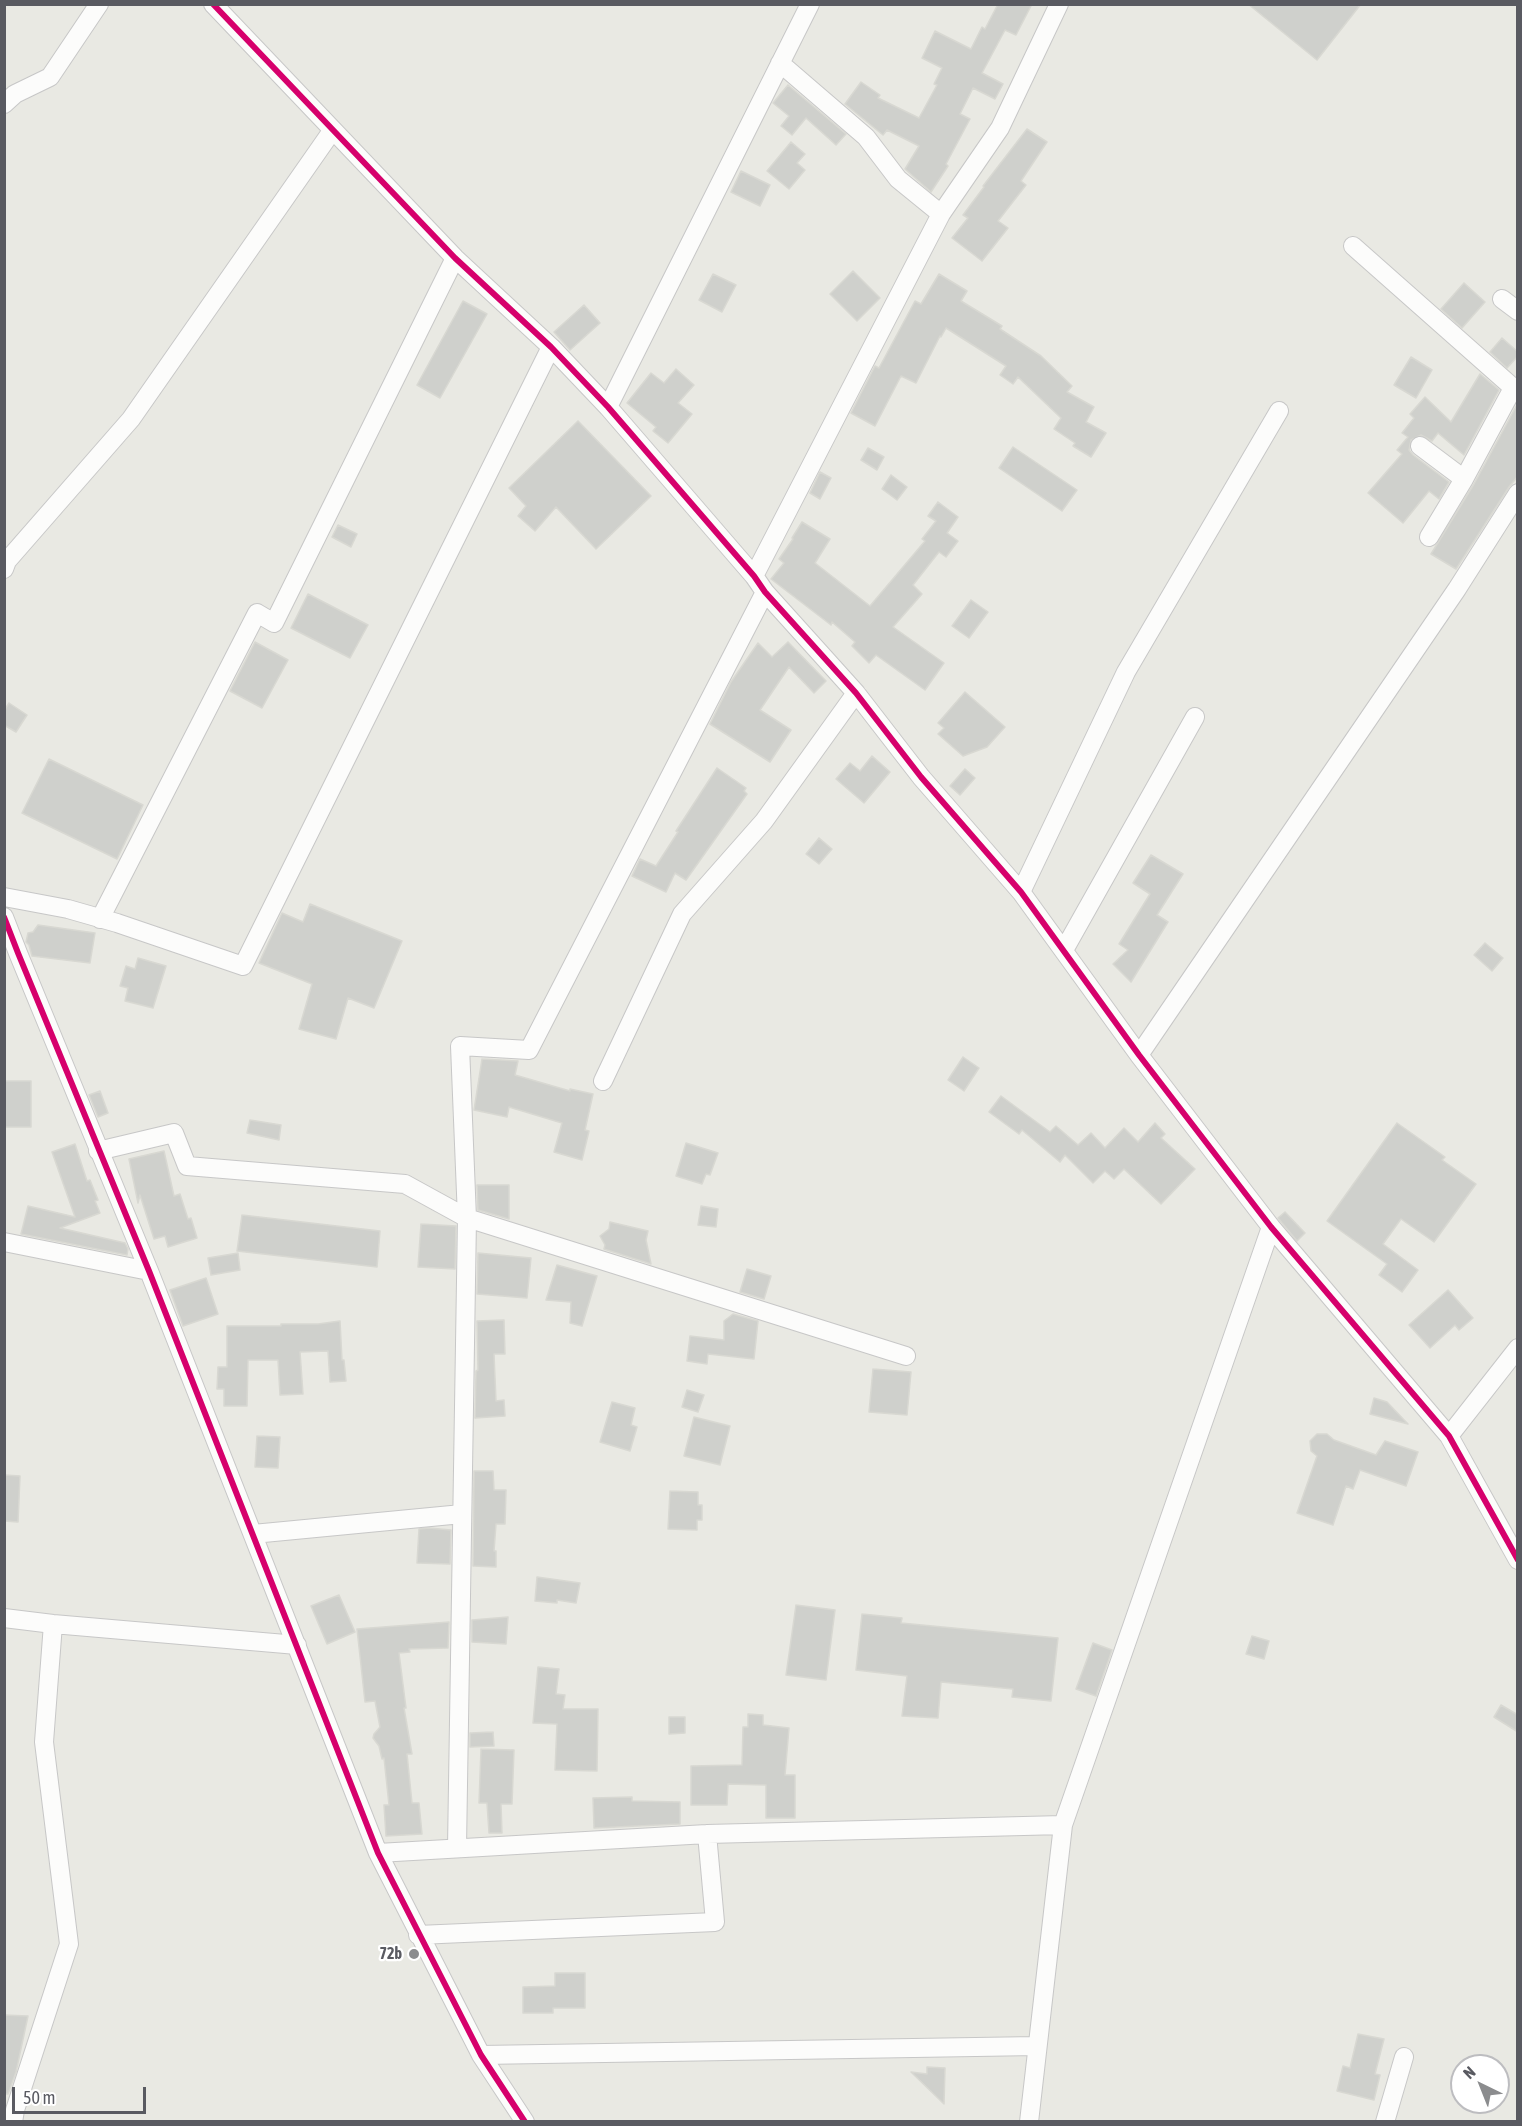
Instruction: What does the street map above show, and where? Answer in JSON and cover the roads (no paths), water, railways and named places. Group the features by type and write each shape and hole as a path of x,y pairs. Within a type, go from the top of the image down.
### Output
{"street":[{"path":"4,105 15,94 50,76 99,4"},
{"path":"213,4 332,131 456,258 551,347 608,407 754,576 765,592 856,693 921,777 1021,892 1139,1055 1271,1227 1449,1436 1518,1560"},
{"path":"608,407 810,4"},
{"path":"754,576 941,214 1000,128 1059,4"},
{"path":"780,63 866,137 898,179 941,214"},
{"path":"4,569 7,561 131,419 332,131"},
{"path":"1353,246 1516,390 1429,537"},
{"path":"100,919 257,613 274,623 456,258"},
{"path":"1502,299 1518,311"},
{"path":"4,897 68,909 243,966 551,347"},
{"path":"1021,892 1126,672 1279,411"},
{"path":"1420,446 1464,479"},
{"path":"1139,1055 1457,589 1518,493"},
{"path":"457,1847 466,1218 460,1046 529,1050 765,592"},
{"path":"603,1081 682,914 764,821 856,693"},
{"path":"1064,950 1195,717"},
{"path":"4,917 11,955 149,1271 378,1853 418,1935 482,2055 525,2121"},
{"path":"98,1151 174,1133 187,1166 405,1184 466,1218 906,1356"},
{"path":"1029,2121 1063,1825 1271,1227"},
{"path":"4,1242 149,1271"},
{"path":"1449,1436 1518,1347"},
{"path":"253,1534 462,1514"},
{"path":"4,1618 297,1645"},
{"path":"13,2121 69,1944 44,1742 53,1624"},
{"path":"378,1853 707,1834 1063,1825"},
{"path":"418,1935 715,1922 707,1834"},
{"path":"482,2055 1037,2046"},
{"path":"1385,2121 1404,2057"}],"place":[{"name":"72b","path":"414,1954"}]}
